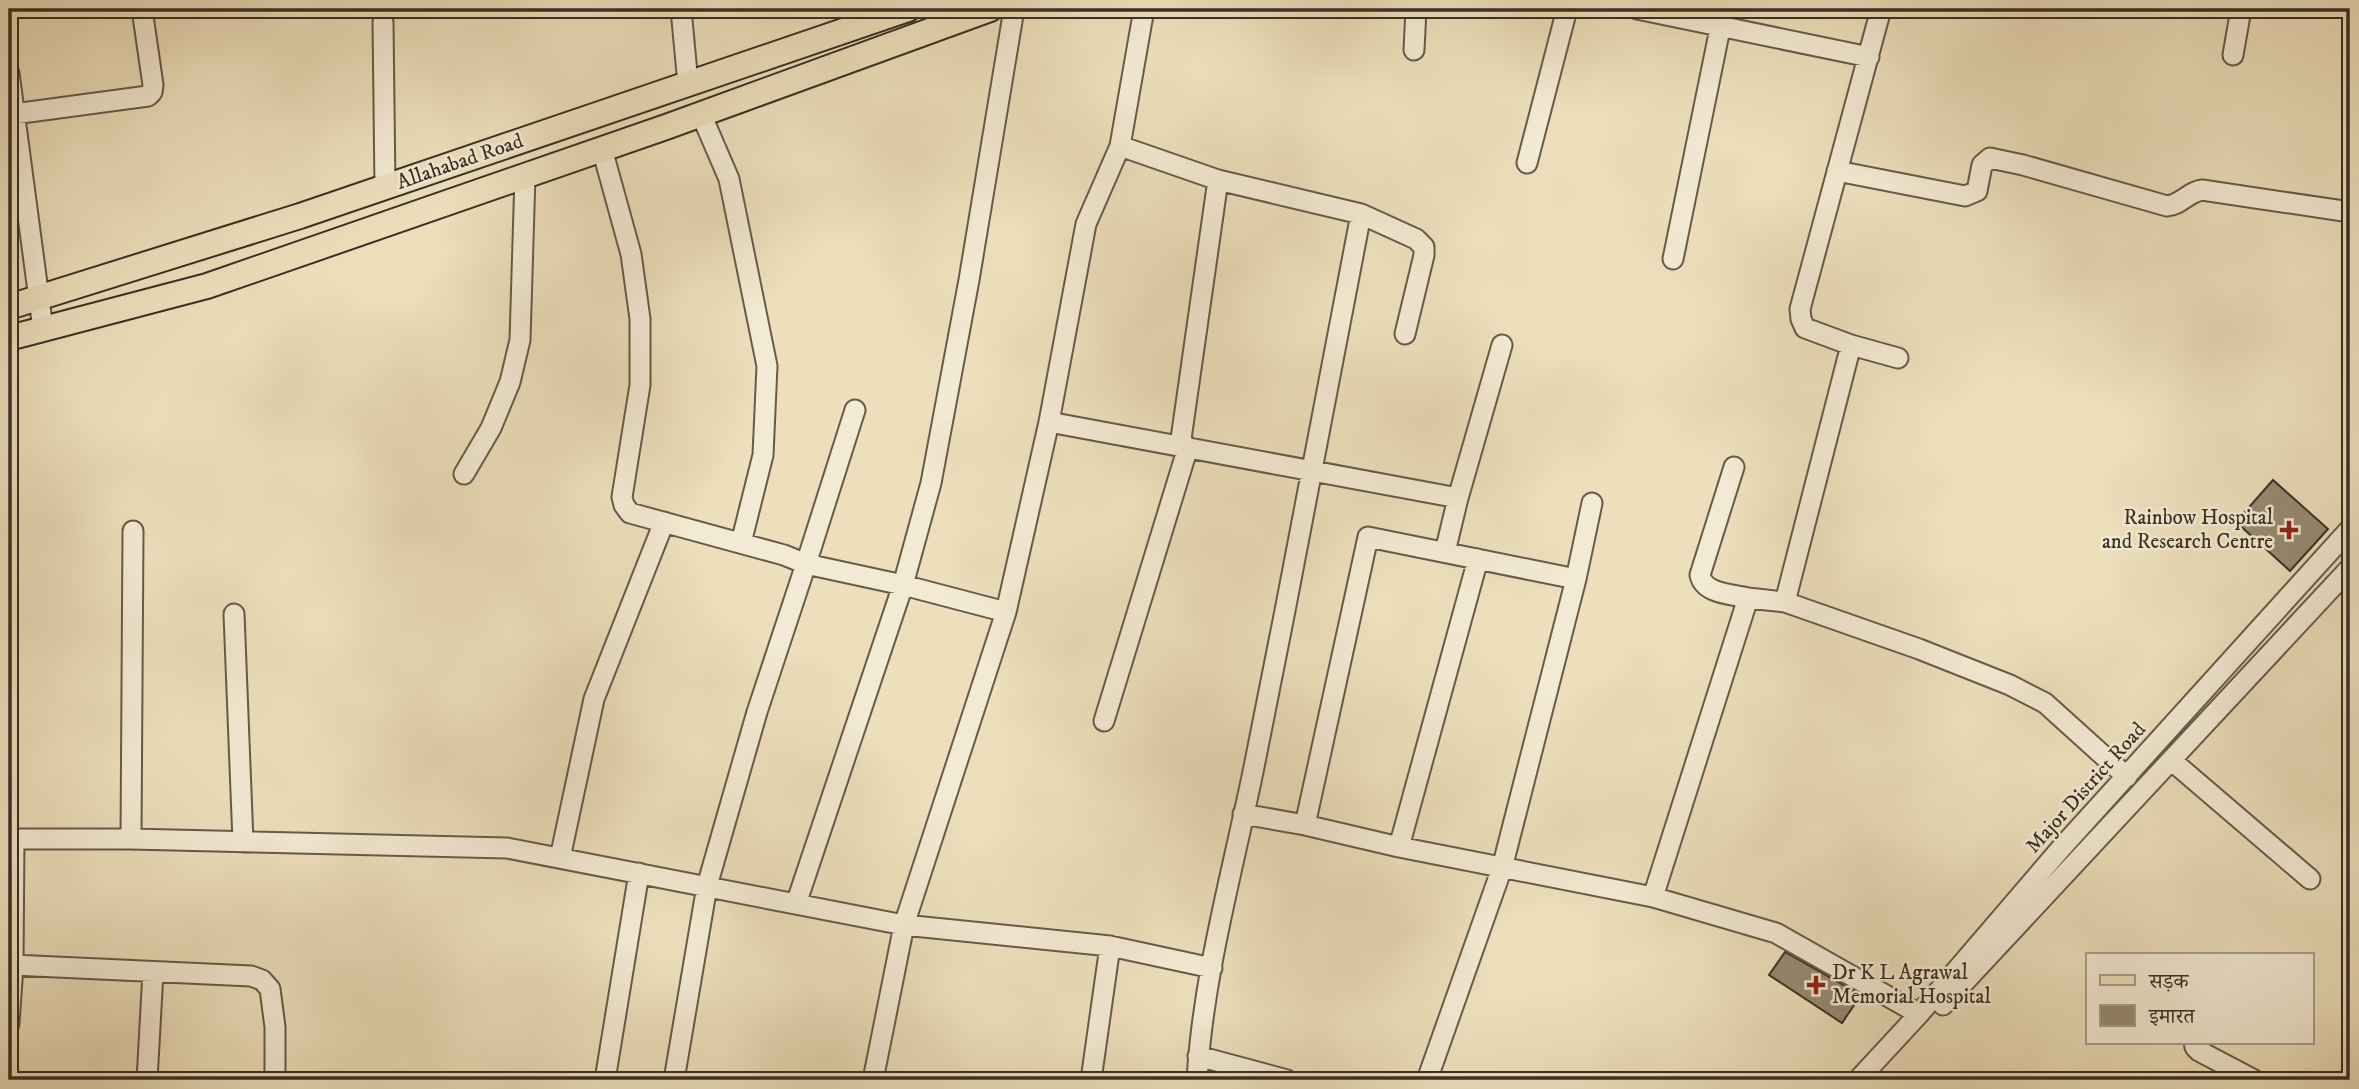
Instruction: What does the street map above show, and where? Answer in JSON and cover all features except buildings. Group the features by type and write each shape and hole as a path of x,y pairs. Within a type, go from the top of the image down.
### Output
{"main road":[{"name":"Allahabad Road","path":"9,307 385,187 908,9"},
{"path":"9,338 207,286 701,114 990,9"}],"street":[{"path":"13,126 148,96 153,85 142,9"},
{"path":"681,9 688,84"},
{"path":"796,904 903,585 931,483 969,280 1014,9"},
{"path":"873,1080 904,925 1006,611 1049,422 1086,224 1120,146 1144,9"},
{"path":"1414,50 1416,9"},
{"path":"1527,163 1567,9"},
{"path":"1637,9 1723,18 1869,57"},
{"path":"1881,9 1800,309 1805,328 1898,358"},
{"path":"2233,55 2241,9"},
{"path":"1673,259 1723,18"},
{"path":"383,22 385,187"},
{"path":"9,72 13,126 43,329"},
{"path":"701,114 729,179 767,366 763,455 741,543"},
{"path":"1120,146 1218,180 1361,214 1416,239 1424,247 1424,254 1405,334"},
{"path":"602,149 631,254 640,319 640,385 622,497 630,513 784,555 806,564 1006,611"},
{"path":"1837,171 1965,197 1977,191 1982,165 1990,158 2167,206 2176,204 2192,191 2202,190 2350,212"},
{"path":"464,474 491,428 510,382 520,340 525,176"},
{"path":"1104,721 1184,447 1218,180"},
{"path":"1197,1080 1198,1056 1212,968 1313,470 1361,214"},
{"path":"1445,552 1502,345"},
{"path":"1785,602 1851,345"},
{"path":"674,1080 707,886 757,712 855,410"},
{"path":"1049,422 1458,498"},
{"path":"1734,467 1700,575 1706,588 1748,598 1785,602 1919,649 2010,685 2045,703 2127,777"},
{"path":"1427,1080 1502,868 1576,579 1592,503"},
{"path":"560,858 594,699 664,522"},
{"name":"Major District Road","path":"1858,1080 1920,1014 2063,846 2350,529"},
{"path":"131,839 133,531"},
{"path":"1306,825 1368,537 1576,579"},
{"path":"1399,847 1478,559"},
{"path":"1872,1080 2350,568"},
{"path":"1653,897 1748,598"},
{"path":"234,614 243,842"},
{"path":"2171,760 2310,879"},
{"path":"1243,814 1653,897 1776,933 1920,1014"},
{"path":"9,1024 13,965 12,839 131,839 507,848 904,925 1110,946 1212,968"},
{"path":"604,1080 639,873"},
{"path":"1091,1080 1110,946"},
{"path":"13,965 251,976 262,980 270,989 275,1027 275,1080"},
{"path":"147,1080 153,972"},
{"path":"2195,1044 2199,1051 2254,1080"},
{"path":"1198,1056 1287,1080"}],"place":[{"name":"Rainbow Hospital and Research Centre","path":"2289,530"},
{"name":"Dr K L Agrawal Memorial Hospital","path":"1816,985"}]}
